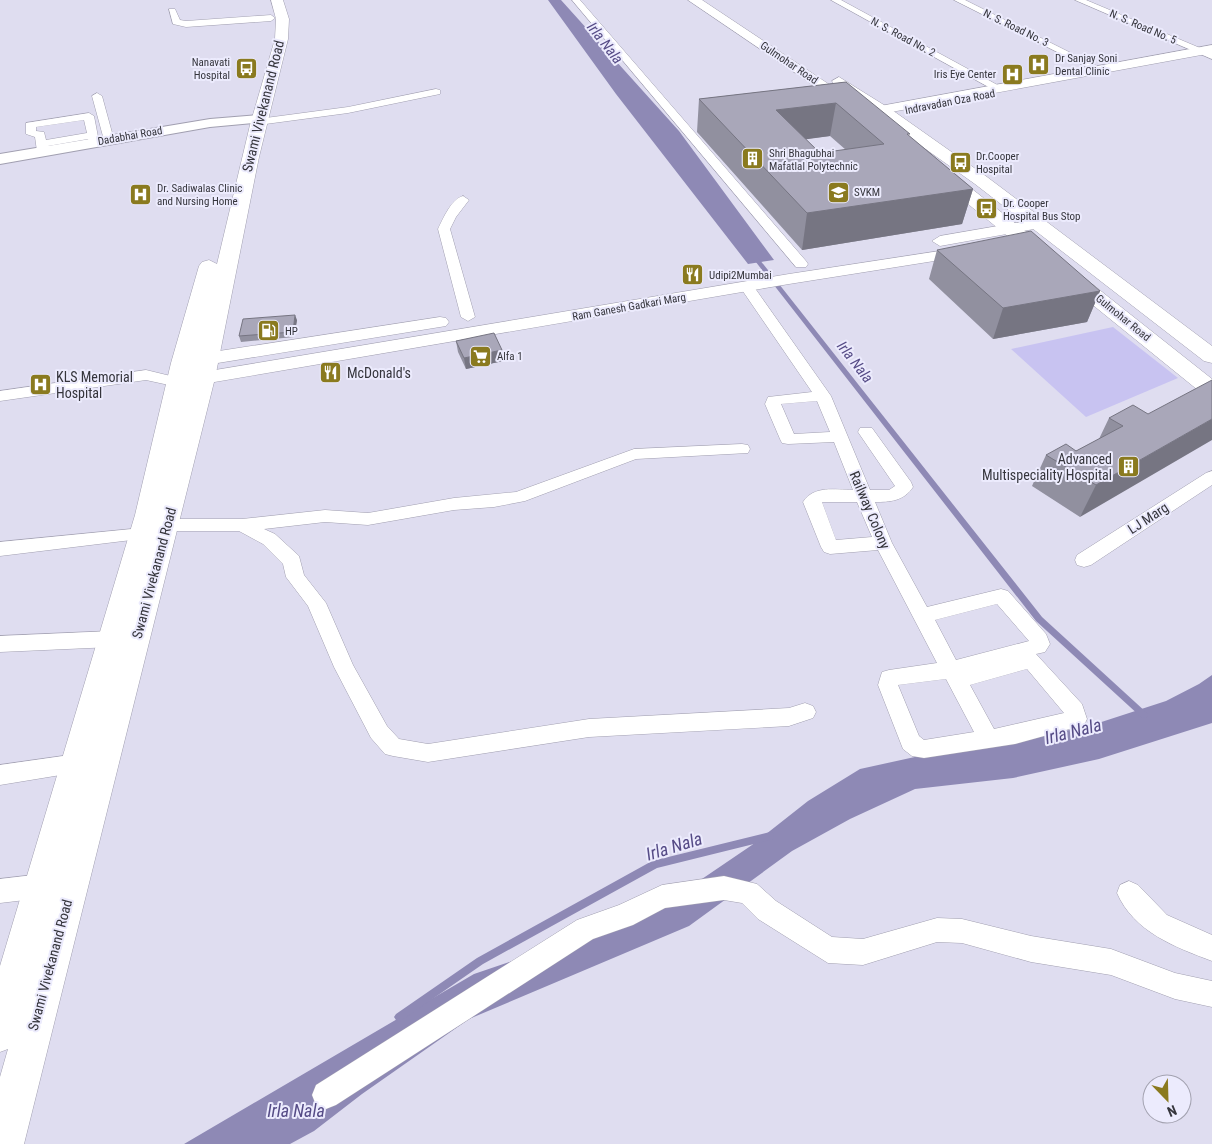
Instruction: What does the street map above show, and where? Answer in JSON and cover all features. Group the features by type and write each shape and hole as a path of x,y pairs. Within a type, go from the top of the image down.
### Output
{"main road":[{"name":"Swami Vivekanand Road","path":"257,120 264,64 272,29 270,0"},
{"name":"Swami Vivekanand Road","path":"3,1144 8,1097 257,120 276,62 283,27 282,14 277,0"},
{"name":"Gulmohar Road","path":"694,0 878,112 1020,235 1212,390"},
{"name":"Gulmohar Road","path":"715,0 1046,230 1212,356"},
{"name":"Dadabhai Road","path":"0,159 43,147 210,123 257,120"},
{"name":"Dadabhai Road","path":"0,163 211,126 257,120"},
{"name":"Swami Vivekanand Road","path":"0,1032 112,639 154,530"}],"street":[{"path":"576,0 801,264"},
{"name":"N. S. Road No. 2","path":"835,0 998,88"},
{"name":"N. S. Road No. 3","path":"958,0 1100,70"},
{"name":"N. S. Road No. 5","path":"1079,0 1209,53"},
{"path":"172,11 176,22 186,24 271,18"},
{"name":"Indravadan Oza Road","path":"878,112 1209,53"},
{"name":"Indravadan Oza Road","path":"878,112 998,88 1209,53"},
{"path":"257,120 348,110 436,92"},
{"path":"96,96 102,116 99,139"},
{"path":"43,147 40,134 31,134 30,125 85,116 90,118 102,116"},
{"path":"90,118 99,139"},
{"path":"463,200 450,216 444,228 468,318"},
{"name":"Ram Ganesh Gadkari Marg","path":"193,370 468,318 759,277 788,279 1046,230"},
{"name":"Ram Ganesh Gadkari Marg","path":"193,370 759,277 801,264 1020,235"},
{"name":"Railway Colony","path":"759,277 823,396 883,543 988,738"},
{"path":"0,396 193,370"},
{"path":"823,396 778,399 774,400 773,404 788,439 840,436"},
{"path":"866,432 904,487 896,494 889,496 862,494 818,496 812,499 828,545 835,548 883,543"},
{"path":"0,549 154,530 242,525 325,516 368,519 454,504 494,501 528,494 634,454 742,449"},
{"name":"LJ Marg","path":"1084,560 1212,477"},
{"path":"242,525 269,539 292,561 295,576 316,603 344,667 379,732 393,747 428,753 588,728 789,717 805,712"},
{"path":"922,616 1001,596 1039,639 1040,644 1038,646 953,675"},
{"path":"0,644 112,639"},
{"path":"1029,660 1034,662 1077,715 1076,719 1015,735 920,749 911,742 888,685 889,678 953,675 1029,660"},
{"path":"0,775 76,764"},
{"path":"0,891 42,886"},
{"path":"326,1095 586,929 624,916 662,897 724,888 748,892 767,910 828,950 863,952 937,930 962,931 1031,949 1111,962 1175,986 1212,994"},
{"path":"1129,893 1158,924 1178,936 1212,948"}],"shaded area":[{"path":"1113,327 1178,378 1086,417 1011,349"}],"water":[{"path":"548,0 561,0 679,131 774,260 748,264 616,94"},
{"name":"Irla Nala","path":"1212,675 1212,723 1099,759 1013,778 915,789 850,819 792,851 689,926 469,1019 362,1094 314,1131 290,1144 184,1144 474,974 612,927 671,900 752,845 808,801 860,769 965,746 1083,728 1166,701"}],"building":[{"path":"846,82 973,189 807,213 699,99","holes":["836,103 884,144 820,153 776,110"]},
{"path":"1031,231 1100,291 1003,308 937,250"},
{"name":"HP","path":"295,315 293,332 239,336 243,319"},
{"path":"494,333 502,350 464,358 456,341"},
{"path":"1212,380 1212,419 1096,485 1046,455 1066,444 1076,451 1123,426 1109,418 1133,405 1148,414"}],"waterway":[{"name":"Irla Nala","path":"754,256 1039,619 1144,715"},
{"name":"Irla Nala","path":"399,1017 480,961 655,864 770,836"}],"place":[{"name":"Dr Sanjay Soni Dental Clinic","path":"1039,64"},
{"name":"Nanavati Hospital","path":"246,68"},
{"name":"Iris Eye Center","path":"1012,74"},
{"name":"Shri Bhagubhai Mafatlal Polytechnic","path":"753,159"},
{"name":"Dr.Cooper Hospital","path":"960,162"},
{"name":"SVKM","path":"838,192"},
{"name":"Dr. Sadiwalas Clinic and Nursing Home","path":"141,194"},
{"name":"Dr. Cooper Hospital Bus Stop","path":"987,209"},
{"name":"Udipi2Mumbai","path":"693,275"},
{"name":"HP","path":"269,331"},
{"name":"Alfa 1","path":"481,356"},
{"name":"McDonald's","path":"331,373"},
{"name":"KLS Memorial Hospital","path":"40,385"},
{"name":"Advanced Multispeciality Hospital","path":"1128,467"}]}
